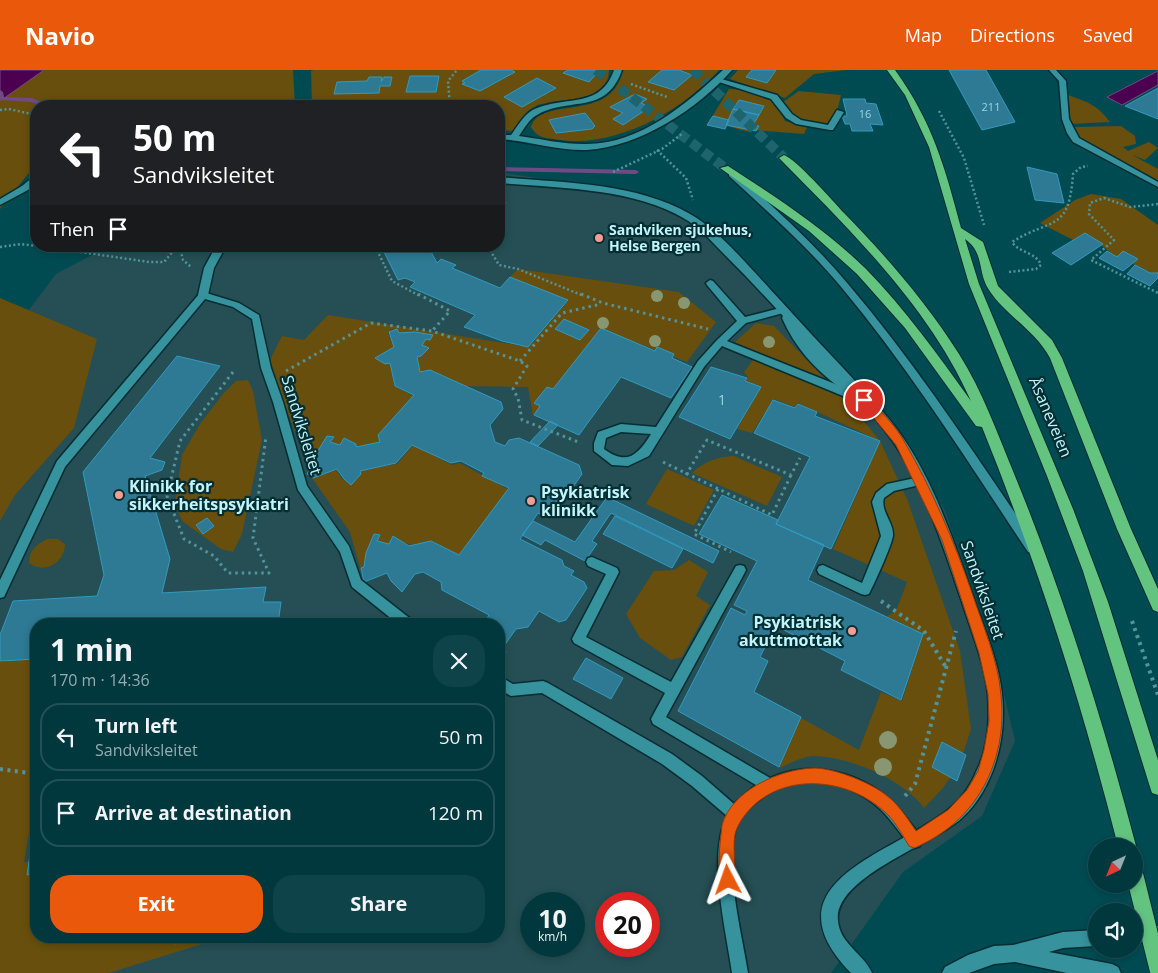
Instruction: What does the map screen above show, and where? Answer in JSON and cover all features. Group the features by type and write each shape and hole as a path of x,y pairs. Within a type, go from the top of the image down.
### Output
{"highway":[{"name":"Åsaneveien","path":"891,70 915,104 926,126 972,281 1044,450 1079,542 1158,787"},
{"path":"784,158 869,245 932,324 955,359 996,447 1043,564 1068,640 1125,838"},
{"path":"725,168 794,214 860,271 915,334 996,447"},
{"path":"958,230 979,244 988,277 994,288 1048,344 1056,358 1124,529 1158,605"},
{"path":"1139,893 1158,969"}],"street":[{"path":"514,137 532,115 544,109 591,100 604,93 614,82 618,70"},
{"path":"505,137 585,147 605,146 642,133 687,104 728,70"},
{"name":"Sandviksleitet","path":"505,181 614,193 659,203 687,216 707,231 784,310 794,337 830,375 864,400 900,443 947,540 986,653 995,694 996,721 991,750 984,773 972,795 953,816 914,841 849,878 832,900 830,920 836,943 864,973"},
{"path":"203,295 208,268 217,252"},
{"path":"1143,935 1158,934"},
{"path":"951,973 974,961 994,955 1013,954 1063,940 1088,938"},
{"path":"1013,954 1112,973"}],"lane":[{"path":"1052,70 1062,81 1064,114 1068,130 1076,140 1158,185"},
{"path":"718,80 774,97 789,116 804,124 830,128 840,112"},
{"path":"725,168 818,256 867,314 936,407 1043,564"},
{"path":"0,202 30,184"},
{"path":"710,282 743,321"},
{"path":"0,593 61,464 203,295"},
{"name":"Sandviksleitet","path":"203,295 236,305 256,317 270,379 302,486 345,550 356,583 400,618"},
{"path":"659,431 621,428 602,435 599,443 600,451 612,460 628,462 645,453 659,431 701,364 720,342 743,321 784,310"},
{"path":"720,342 864,400"},
{"path":"823,570 865,590 887,536 887,527 879,509 880,496 883,491 896,485 920,481"},
{"path":"592,562 613,572 578,638 673,690"},
{"path":"740,570 658,719 769,786"},
{"path":"505,686 511,690 543,687 667,759 697,781 735,814"},
{"path":"740,973 726,864 729,826 735,814 754,795 769,786 798,777 816,775 837,779 876,796 894,810 914,841"}],"path":[{"path":"450,100 448,81 457,70"},
{"path":"623,81 672,99"},
{"path":"0,110 9,109 30,114"},
{"path":"658,151 682,173 690,186 693,198 687,216"},
{"path":"1008,276 1009,272 1013,270 1036,269 1042,265 1038,258 1015,247 1012,242 1055,222 1065,215 1072,200 1073,174 1081,168 1092,165"},
{"path":"1158,204 1130,207 1104,198 1090,203 1088,214 1114,240 1091,260 1158,293"},
{"path":"0,246 30,245"},
{"path":"80,252 149,262 164,262 172,252"},
{"path":"378,252 392,281 450,311 432,331"},
{"path":"490,252 499,265 518,269 603,303 730,334"},
{"path":"520,361 562,313 603,303"},
{"path":"270,379 371,323 432,331 520,361 527,366 513,389 518,398 522,420 557,435"},
{"path":"233,372 180,441 167,496 184,539 207,549 219,558 228,573 269,573 253,538 268,426 284,423"},
{"path":"686,475 707,440 791,475"},
{"path":"645,453 686,475 772,515 800,458"},
{"path":"718,490 694,534 746,560 740,570"},
{"path":"865,590 924,632 947,669"},
{"path":"894,810 915,784 947,669 965,591"},
{"path":"0,769 30,773"}],"shaded area":[{"path":"0,70 44,70 0,101"},
{"path":"41,70 293,70 295,100 30,100 30,172 0,209 0,89"},
{"path":"609,70 607,81 592,95 536,106 525,113 513,131 505,130 505,100 312,100 311,71"},
{"path":"623,70 719,70 687,99 647,123 625,132 581,141 560,140 540,136 531,127 538,117 548,112 592,104 605,97 616,87"},
{"path":"738,70 846,70 814,74 785,98 730,79"},
{"path":"1158,71 1158,85 1122,105 1107,97"},
{"path":"729,89 749,90 763,95 775,104 785,121 807,127 804,134 751,130 749,132 727,126 725,129 707,125"},
{"path":"799,91 841,95 838,108 826,125 801,120 787,108 783,102"},
{"path":"1068,95 1092,105 1110,122 1071,124"},
{"path":"1121,126 1135,136 1136,144 1123,147 1128,151 1149,142 1158,148 1145,160 1132,155 1158,169 1158,182 1080,139 1072,127"},
{"path":"505,173 657,197 710,224 877,405 945,511 994,652 1015,741 982,816 903,872 831,973 0,973 0,348 56,274 98,252 505,252"},
{"path":"1091,194 1121,199 1158,225 1158,273 1153,274 1133,264 1138,259 1123,251 1117,257 1085,233 1073,240 1040,223 1075,200"},
{"path":"518,269 679,292 716,322 687,362 600,329 533,416 528,387 465,386 430,370 420,373 417,358 429,348 411,342 397,330 392,329 388,333 394,347 375,358 385,364 390,363 394,386 414,396 379,435 380,442 357,447 356,444 344,438 336,459 310,468 268,364 282,336 304,340 328,315 529,347 568,301 510,277"},
{"path":"0,298 97,339 74,428 15,495 0,521"},
{"path":"756,323 774,326 854,409 880,441 798,403 795,407 774,399 752,433 737,429 761,387 746,381 748,377 744,372 753,360 735,342"},
{"path":"248,380 253,391 262,440 242,534 233,552 221,549 182,521 175,504 182,455 200,424 223,394 236,381"},
{"path":"880,441 907,499 960,651 971,729 960,763 943,788 924,808 915,797 889,779 874,771 842,760 812,756 779,768 801,718 859,750 881,692 902,701 923,634 887,616 896,611 907,582 833,549"},
{"path":"413,445 452,465 460,463 509,490 458,556 433,541 411,545 394,539 383,561 361,571 350,532 312,478 337,470 341,478 351,485 361,474 361,470 397,464"},
{"path":"734,456 782,477 767,506 692,473 711,460"},
{"path":"667,469 714,490 694,526 646,504"},
{"path":"47,539 58,539 65,544 62,556 53,565 47,567 41,568 29,563 30,555 34,548"},
{"path":"689,560 708,572 696,596 710,605 682,657 671,660 640,638 626,614 654,571 674,570"},
{"path":"30,659 30,827 24,862 30,862 30,943 202,944 109,973 0,973 0,662"}],"building":[{"path":"481,70 511,70 515,72 480,91 462,84 465,83 462,81"},
{"path":"568,70 600,70 589,82 563,73"},
{"path":"662,70 679,70 692,75 674,90 648,82"},
{"path":"752,70 776,70 767,83 746,77"},
{"path":"949,70 986,70 1015,122 982,130"},
{"path":"410,76 439,76 436,92 406,92"},
{"path":"369,77 382,77 381,82 384,77 392,77 390,86 380,86 379,93 334,94 337,82 367,81"},
{"path":"537,78 556,88 522,107 504,97"},
{"path":"1158,88 1158,119 1125,106"},
{"path":"635,94 647,99 641,103 650,107 623,125 613,119 623,113 610,107"},
{"path":"843,99 865,99 866,103 876,104 883,125 870,124 873,131 852,131 850,124 845,124 842,116 847,116"},
{"path":"739,100 764,106 759,115 733,109"},
{"path":"733,109 759,115 753,125 759,126 756,131 726,125"},
{"path":"585,113 595,126 592,129 556,133 549,120"},
{"path":"713,116 729,120 725,129 707,125"},
{"path":"1027,167 1057,174 1064,203 1035,200"},
{"path":"1085,233 1103,244 1071,265 1052,253"},
{"path":"1107,251 1117,257 1123,251 1138,259 1123,271 1099,258"},
{"path":"384,252 431,252 437,263 441,259 456,265 452,268 500,288 510,277 568,300 528,347 502,341 464,327 475,315 410,287 415,282 405,278 398,280"},
{"path":"1135,265 1150,273 1158,273 1158,278 1150,286 1127,274"},
{"path":"564,319 589,330 580,340 555,329"},
{"path":"601,328 655,351 657,347 674,354 672,358 692,367 671,398 621,377 579,435 534,415 540,406 534,403 547,387 553,389"},
{"name":"Psykiatrisk klinikk","path":"397,329 399,333 415,332 433,335 430,340 426,339 422,345 429,348 421,356 417,357 420,372 430,370 501,402 503,409 490,425 495,442 505,446 509,440 519,438 579,465 582,474 555,513 544,516 538,513 520,539 562,560 564,566 574,571 571,575 584,582 587,588 566,620 559,622 539,611 528,627 516,629 505,645 505,618 487,618 489,615 442,590 441,582 423,572 415,574 402,592 391,581 387,573 364,582 361,568 364,567 366,553 374,534 380,535 377,541 389,544 393,536 409,546 431,541 459,555 509,488 482,476 484,473 461,461 451,463 412,445 396,463 360,471 361,474 351,485 337,469 313,478 307,474 314,467 316,454 327,436 334,437 330,442 340,445 344,438 356,444 356,447 380,442 378,435 414,395 395,386 390,363 385,364 375,358 394,347 389,332"},
{"name":"Klinikk for sikkerheitspsykiatri","path":"177,356 220,366 150,458 165,462 162,470 145,476 170,559 162,593 266,587 263,602 281,602 279,618 30,618 30,659 0,661 0,635 13,601 97,596 104,575 83,472"},
{"path":"711,367 747,378 745,381 761,387 730,439 679,417"},
{"path":"773,400 795,408 798,404 817,412 815,416 880,441 831,549 776,524 810,457 754,433"},
{"path":"550,421 558,425 538,446 530,442"},
{"name":"Psykiatrisk akuttmottak","path":"722,495 778,520 776,524 824,545 808,580 923,634 901,700 841,670 845,661 772,624 771,627 774,629 760,657 768,661 754,692 801,717 779,767 678,711 731,608 745,615 747,611 734,605 757,561 699,534"},
{"path":"607,497 719,551 713,563 611,513 592,541 597,544 585,561 545,540 541,545 522,535 533,521 575,542"},
{"path":"615,516 683,549 672,568 603,534"},
{"path":"207,518 214,526 203,534 196,525"},
{"path":"586,658 623,678 611,699 573,679"},
{"path":"942,742 966,755 957,781 932,767"},
{"path":"30,855 30,874 27,875"}],"waterway":[{"path":"0,92 2,99 32,100"},
{"path":"505,169 636,172"}],"tunnel":[{"path":"596,70 725,168"},
{"path":"693,70 784,158"}],"place":[{"name":"Sandviken sjukehus, Helse Bergen","path":"599,238"},
{"name":"Klinikk for sikkerheitspsykiatri","path":"119,495"},
{"name":"Psykiatrisk klinikk","path":"531,501"},
{"name":"Psykiatrisk akuttmottak","path":"852,631"}],"route":[{"path":"728,880 726,864 729,826 742,805 769,786 798,777 816,775 837,779 856,786 876,796 894,810 914,841 953,816 972,795 984,773 991,750 996,721 995,694 986,653 947,540 900,443 864,400"}]}
